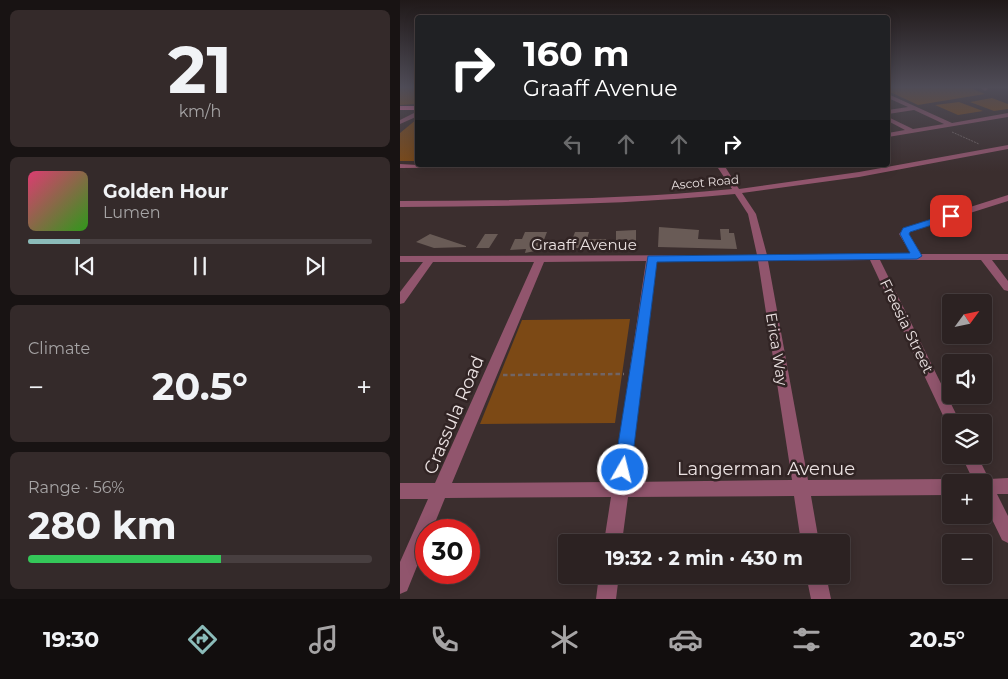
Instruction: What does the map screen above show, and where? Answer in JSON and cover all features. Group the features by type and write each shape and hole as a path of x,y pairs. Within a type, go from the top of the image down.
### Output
{"street":[{"path":"930,115 952,125"},
{"path":"890,135 1008,115"},
{"path":"890,120 912,131"},
{"name":"Ascot Road","path":"400,204 558,203 737,191 826,180 1008,147"},
{"path":"400,166 415,166"},
{"name":"Erica Way","path":"721,167 755,222 763,258 808,534"},
{"path":"917,256 904,234 907,230 1008,198"},
{"path":"984,257 1008,288"},
{"name":"Graaff Avenue","path":"400,259 1008,257"},
{"path":"614,534 652,258"},
{"name":"Freesia Street","path":"873,258 949,414"},
{"path":"400,300 430,259"},
{"name":"Crassula Road","path":"400,584 442,491 540,259"},
{"path":"992,485 1008,486"},
{"name":"Langerman Avenue","path":"400,491 800,490 942,487"},
{"path":"992,501 1008,534"},
{"path":"606,599 608,584"},
{"path":"818,584 821,599"}],"path":[{"path":"940,127 992,150"},
{"path":"491,375 636,374"}],"shaded area":[{"path":"415,121 415,161 400,161 400,133"},
{"path":"630,319 615,423 480,424 522,320"}],"building":[{"path":"659,227 699,230 698,239 721,240 720,229 729,229 729,233 734,233 737,249 658,247"},
{"path":"636,230 636,247 628,247 627,239 616,240 616,231"},
{"path":"525,232 547,232 540,250 525,253 526,249 510,250 515,239 522,239"},
{"path":"575,232 589,232 587,239 606,239 604,248 569,248"},
{"path":"430,234 466,247 434,248 416,242"},
{"path":"485,234 498,234 489,248 476,248"}],"route":[{"path":"623,470 652,258 873,258 917,256 904,234 907,230 951,216"}]}
